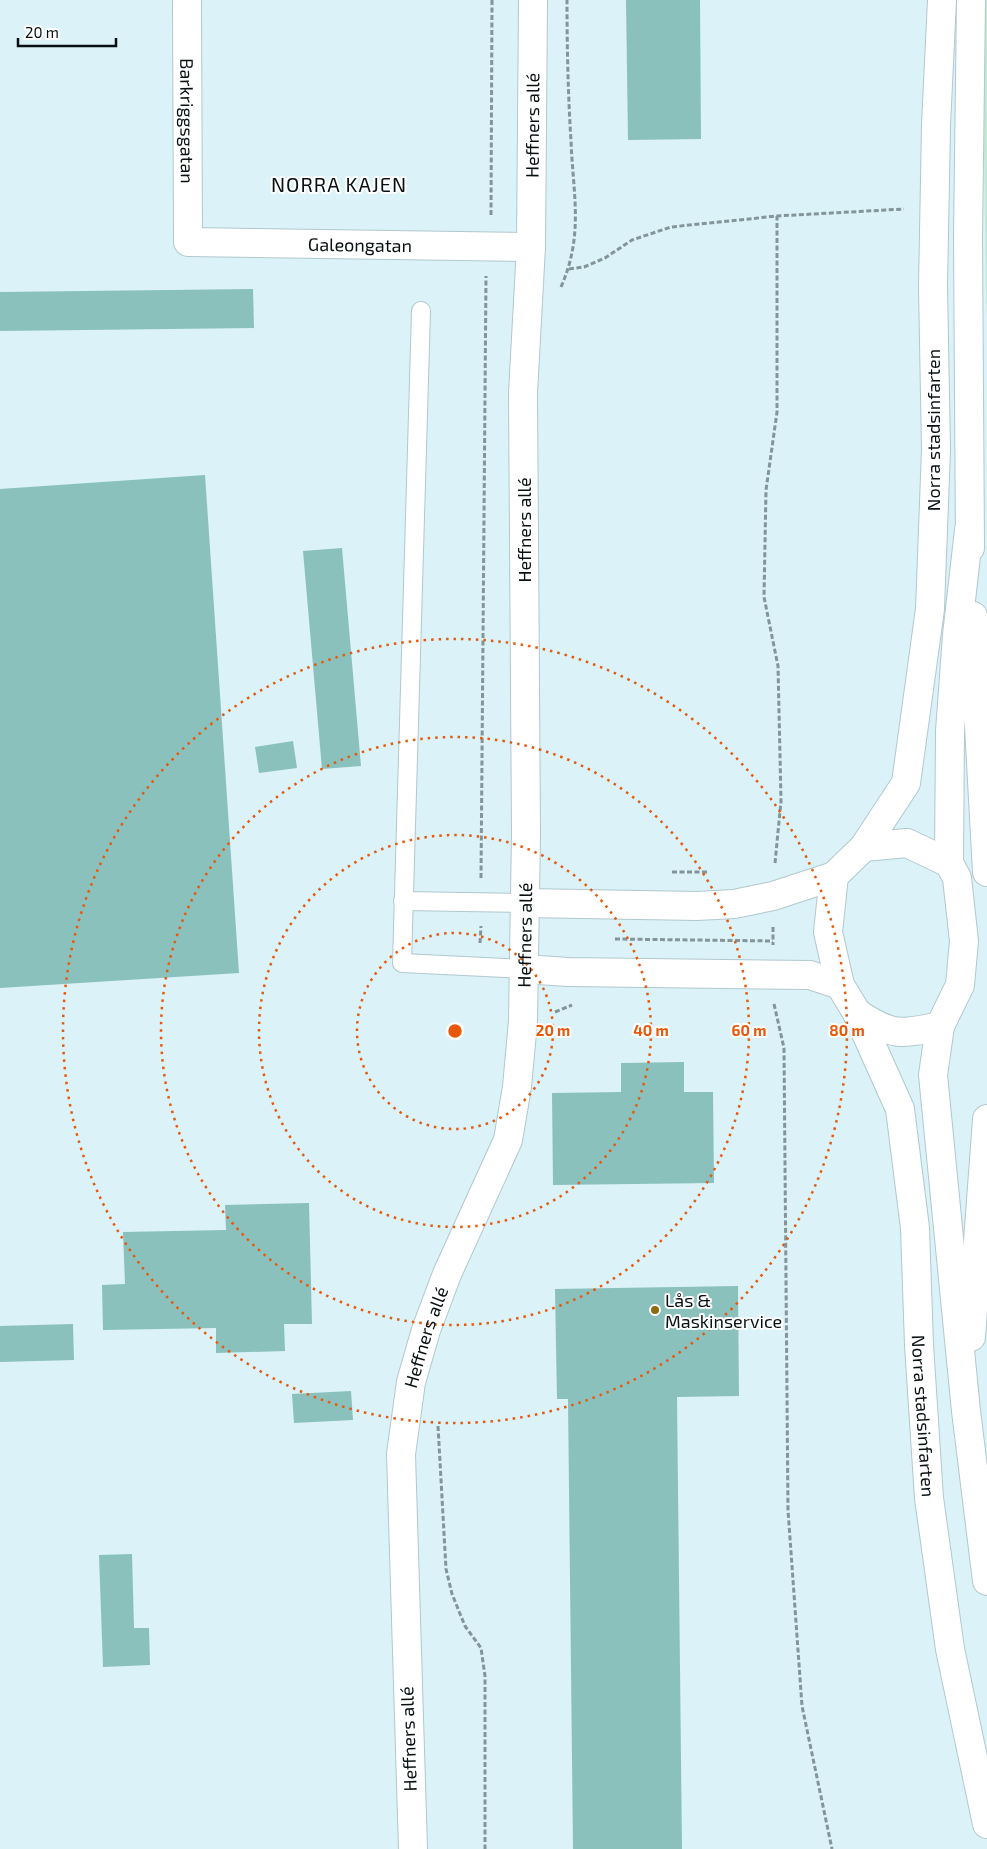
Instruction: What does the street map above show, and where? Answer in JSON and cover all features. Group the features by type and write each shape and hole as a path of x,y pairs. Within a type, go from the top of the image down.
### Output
{"main road":[{"name":"Barkriggsgatan","path":"187,0 188,242"},
{"name":"Heffners allé","path":"413,1849 401,1454 411,1382 426,1330 447,1274 508,1140 517,1087 523,1021 525,903 523,393 531,247 533,0"},
{"name":"Norra stadsinfarten","path":"942,0 936,125 933,287 936,450 930,609 906,783 864,847 834,876 828,932 840,985 857,1013 900,1109 916,1228 919,1345 929,1498 950,1649 987,1824"},
{"name":"Norra stadsinfarten","path":"971,0 968,238 969,530 987,872"},
{"name":"Galeongatan","path":"188,242 531,247"},
{"name":"Norra stadsinfarten","path":"969,530 957,635 950,731 949,863 956,878 964,941 960,985 940,1026 933,1075 966,1411 987,1580"},
{"path":"864,847 907,843 949,863"},
{"path":"525,903 697,906 734,904 773,896 834,876"},
{"path":"524,969 568,972 810,975 840,985"},
{"name":"Norra stadsinfarten","path":"857,1013 874,1025 895,1033 940,1026"},
{"name":"Norra stadsinfarten","path":"966,1411 987,1119"}],"lane":[{"path":"420,311 402,963 524,969"},
{"path":"403,902 525,903"}],"path":[{"path":"481,886 486,287 491,228 492,0"},
{"path":"569,268 584,267 605,258 632,240 672,227 777,216 906,208"},
{"path":"774,872 781,801 778,666 764,597 766,490 777,412 777,216"},
{"path":"480,950 481,921"},
{"path":"773,925 773,948"},
{"path":"615,931 615,946"},
{"path":"615,939 773,941"},
{"path":"774,1000 784,1048 788,1510 802,1706 832,1849"},
{"path":"552,1017 555,1011 570,1005 578,1005"},
{"path":"765,1007 775,1007"},
{"path":"438,1417 446,1569 452,1594 465,1626 481,1648 485,1676 485,1849"}],"green space":[{"path":"982,0 987,0 987,317 986,293"}],"building":[{"path":"626,0 700,0 701,139 628,140"},
{"path":"253,289 254,328 0,331 0,292"},
{"path":"205,475 239,973 0,988 0,489"},
{"path":"342,548 361,766 322,769 303,551"},
{"path":"293,741 297,768 259,773 255,747"},
{"path":"684,1062 684,1092 713,1092 714,1183 553,1185 552,1093 621,1092 621,1063"},
{"path":"309,1203 312,1324 284,1324 285,1351 216,1353 216,1328 103,1330 102,1285 125,1284 123,1232 226,1230 225,1205"},
{"path":"738,1286 739,1396 677,1397 682,1849 573,1849 568,1399 557,1399 555,1289"},
{"path":"73,1324 74,1360 0,1362 0,1326"},
{"path":"351,1391 353,1420 294,1423 292,1394"},
{"path":"132,1554 134,1628 149,1628 150,1665 103,1667 99,1555"}],"place":[{"name":"Lås & Maskinservice","path":"655,1310"}],"district":[{"name":"NORRA KAJEN","path":"339,184"}]}
